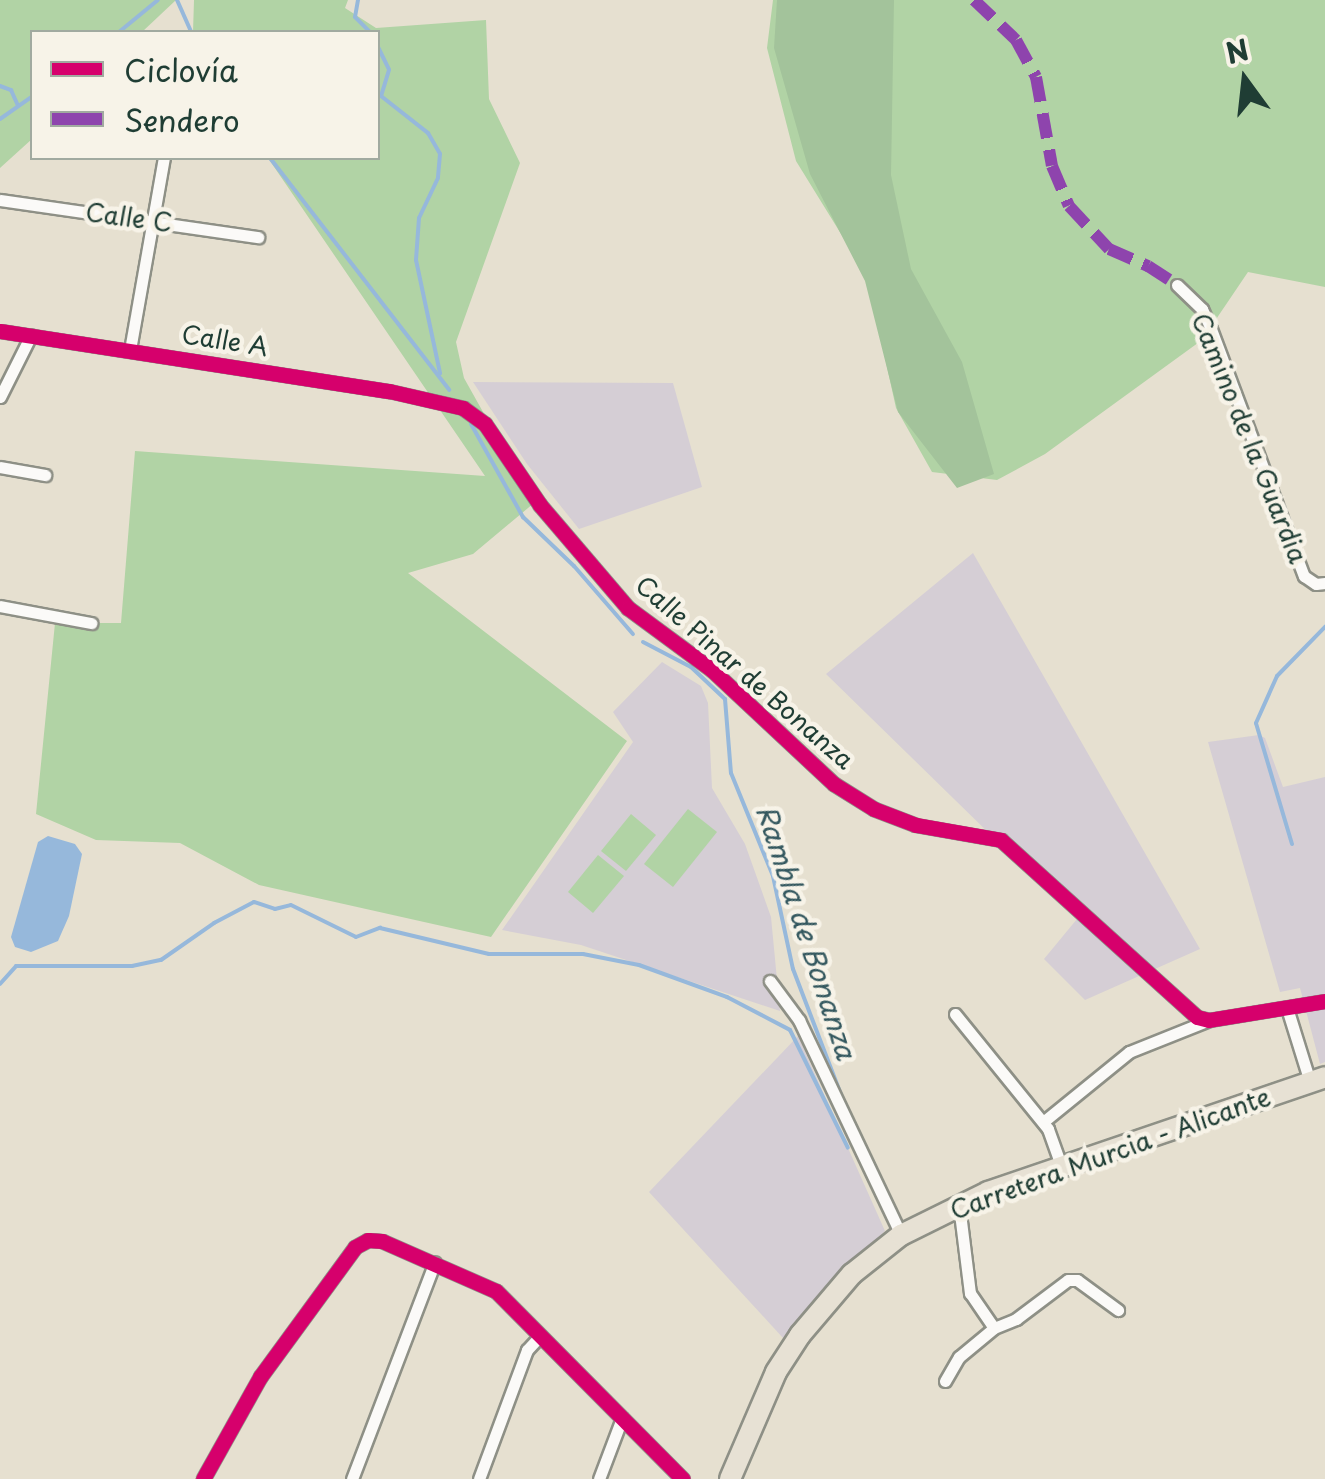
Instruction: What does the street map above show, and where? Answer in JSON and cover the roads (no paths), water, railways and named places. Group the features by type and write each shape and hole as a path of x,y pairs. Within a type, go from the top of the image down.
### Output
{"highway":[{"name":"Carretera Murcia - Alicante","path":"730,1479 776,1372 800,1334 852,1274 901,1235 959,1204 1318,1079"}],"street":[{"path":"130,350 164,160"},
{"name":"Calle C","path":"0,200 258,237"},
{"name":"Camino de la Guardia","path":"1177,286 1202,309 1211,329 1304,576 1311,582 1325,582"},
{"name":"Calle A","path":"0,331 442,402"},
{"path":"0,396 30,335"},
{"name":"Calle Pinar de Bonanza","path":"442,402 463,408 486,424 540,505 628,608 740,695 811,768 894,818 943,832 988,835 1001,840 1186,1010 1210,1020"},
{"path":"0,467 45,474"},
{"path":"0,606 91,622"},
{"path":"770,981 799,1020 901,1235"},
{"path":"1043,1122 1129,1052 1210,1020 1325,1001"},
{"path":"1286,1008 1318,1079"},
{"path":"955,1014 1043,1122 1062,1168"},
{"path":"959,1204 970,1293 994,1328"},
{"path":"203,1479 260,1377 355,1248 368,1240 382,1241 496,1291 683,1479"},
{"path":"352,1479 434,1262"},
{"path":"945,1380 959,1357 994,1328 1016,1319 1072,1279 1118,1310"},
{"path":"479,1479 527,1350 540,1336"},
{"path":"599,1479 622,1418"}],"water":[{"path":"48,836 75,844 82,854 69,916 58,941 31,952 15,947 11,937 38,842"}],"waterway":[{"path":"121,30 158,0"},
{"name":"Rambla de Bonanza","path":"177,0 190,30"},
{"path":"358,0 355,17 368,30"},
{"path":"380,51 389,70 381,96 428,133 440,154 438,178 419,218 416,260 440,373"},
{"path":"0,86 11,90 18,106"},
{"path":"0,119 30,98"},
{"name":"Rambla de Bonanza","path":"272,160 449,390"},
{"name":"Rambla de Bonanza","path":"471,424 523,517 574,566 633,634"},
{"path":"1292,844 1256,723 1277,676 1325,627"},
{"name":"Rambla de Bonanza","path":"643,642 691,667 725,699 731,773 773,876 793,969 843,1100"},
{"path":"0,984 16,966 132,966 161,960 214,923 254,902 275,909 291,905 356,937 380,928 489,954 583,954 639,965 727,997 790,1030 848,1148"}]}
